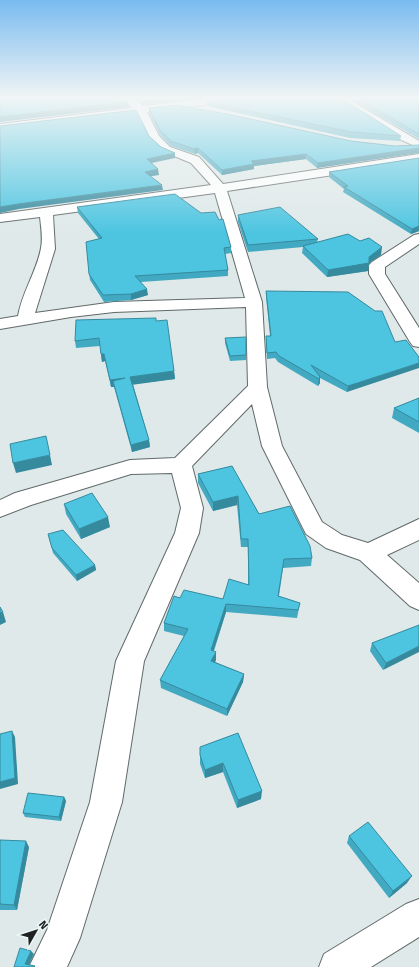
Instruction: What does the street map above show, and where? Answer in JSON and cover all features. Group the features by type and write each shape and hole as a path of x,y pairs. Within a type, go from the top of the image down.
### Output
{"street":[{"path":"160,143 166,149 195,160 220,188 254,302 257,386 272,446 314,528 334,542 369,553 419,599"},
{"path":"400,147 419,145"},
{"path":"0,218 220,188 419,158"},
{"path":"26,319 27,305 31,291 48,250 46,212"},
{"path":"419,238 377,265 377,274 419,342"},
{"path":"0,324 114,307 215,306 254,302"},
{"path":"0,509 22,499 130,467 181,465 257,386"},
{"path":"47,967 62,938 106,802 130,661 187,533 192,508 181,465"},
{"path":"369,553 404,538 419,528"},
{"path":"337,967 419,917"}],"building":[{"path":"0,143 157,143 161,147 175,153 147,159 158,169 145,172 162,185 0,207"},
{"path":"177,143 370,143 395,146 419,145 419,148 318,163 306,154 251,161 254,164 222,170 198,148 194,149"},
{"path":"419,158 419,226 412,229 344,187 348,186 329,172"},
{"path":"175,194 201,213 215,212 219,220 223,219 231,247 224,248 228,270 135,276 147,289 131,294 103,295 89,274 86,242 102,238 77,207"},
{"path":"280,207 318,239 248,245 238,215"},
{"path":"348,234 360,241 369,238 382,247 369,257 369,263 328,270 303,246"},
{"path":"266,291 348,292 375,311 382,311 395,342 406,340 419,357 419,363 348,386 311,365 320,377 319,379 279,356 276,352 267,353 266,336 271,336"},
{"path":"156,318 156,321 167,320 174,371 130,377 149,440 131,445 113,381 125,378 110,380 104,354 101,354 99,338 75,341 76,320"},
{"path":"246,337 246,355 230,356 225,338"},
{"path":"419,398 419,422 394,408"},
{"path":"46,436 50,455 13,463 10,444"},
{"path":"232,466 259,514 290,506 310,546 312,558 284,559 278,596 300,603 298,610 226,604 211,650 216,652 211,661 244,674 227,709 160,680 188,629 164,623 174,596 180,598 184,590 223,599 229,579 249,585 248,539 241,539 238,496 213,502 198,474"},
{"path":"92,493 108,517 79,529 64,504"},
{"path":"63,530 95,565 76,575 52,548 48,534"},
{"path":"419,625 419,646 386,663 372,643"},
{"path":"12,731 15,778 0,782 0,734"},
{"path":"238,733 262,791 238,800 223,763 205,770 200,755 200,747"},
{"path":"28,793 64,797 59,817 23,813"},
{"path":"368,822 412,876 393,891 349,836"},
{"path":"0,840 26,841 14,905 0,904"},
{"path":"20,948 31,951 25,964 35,966 34,967 14,967"}]}
